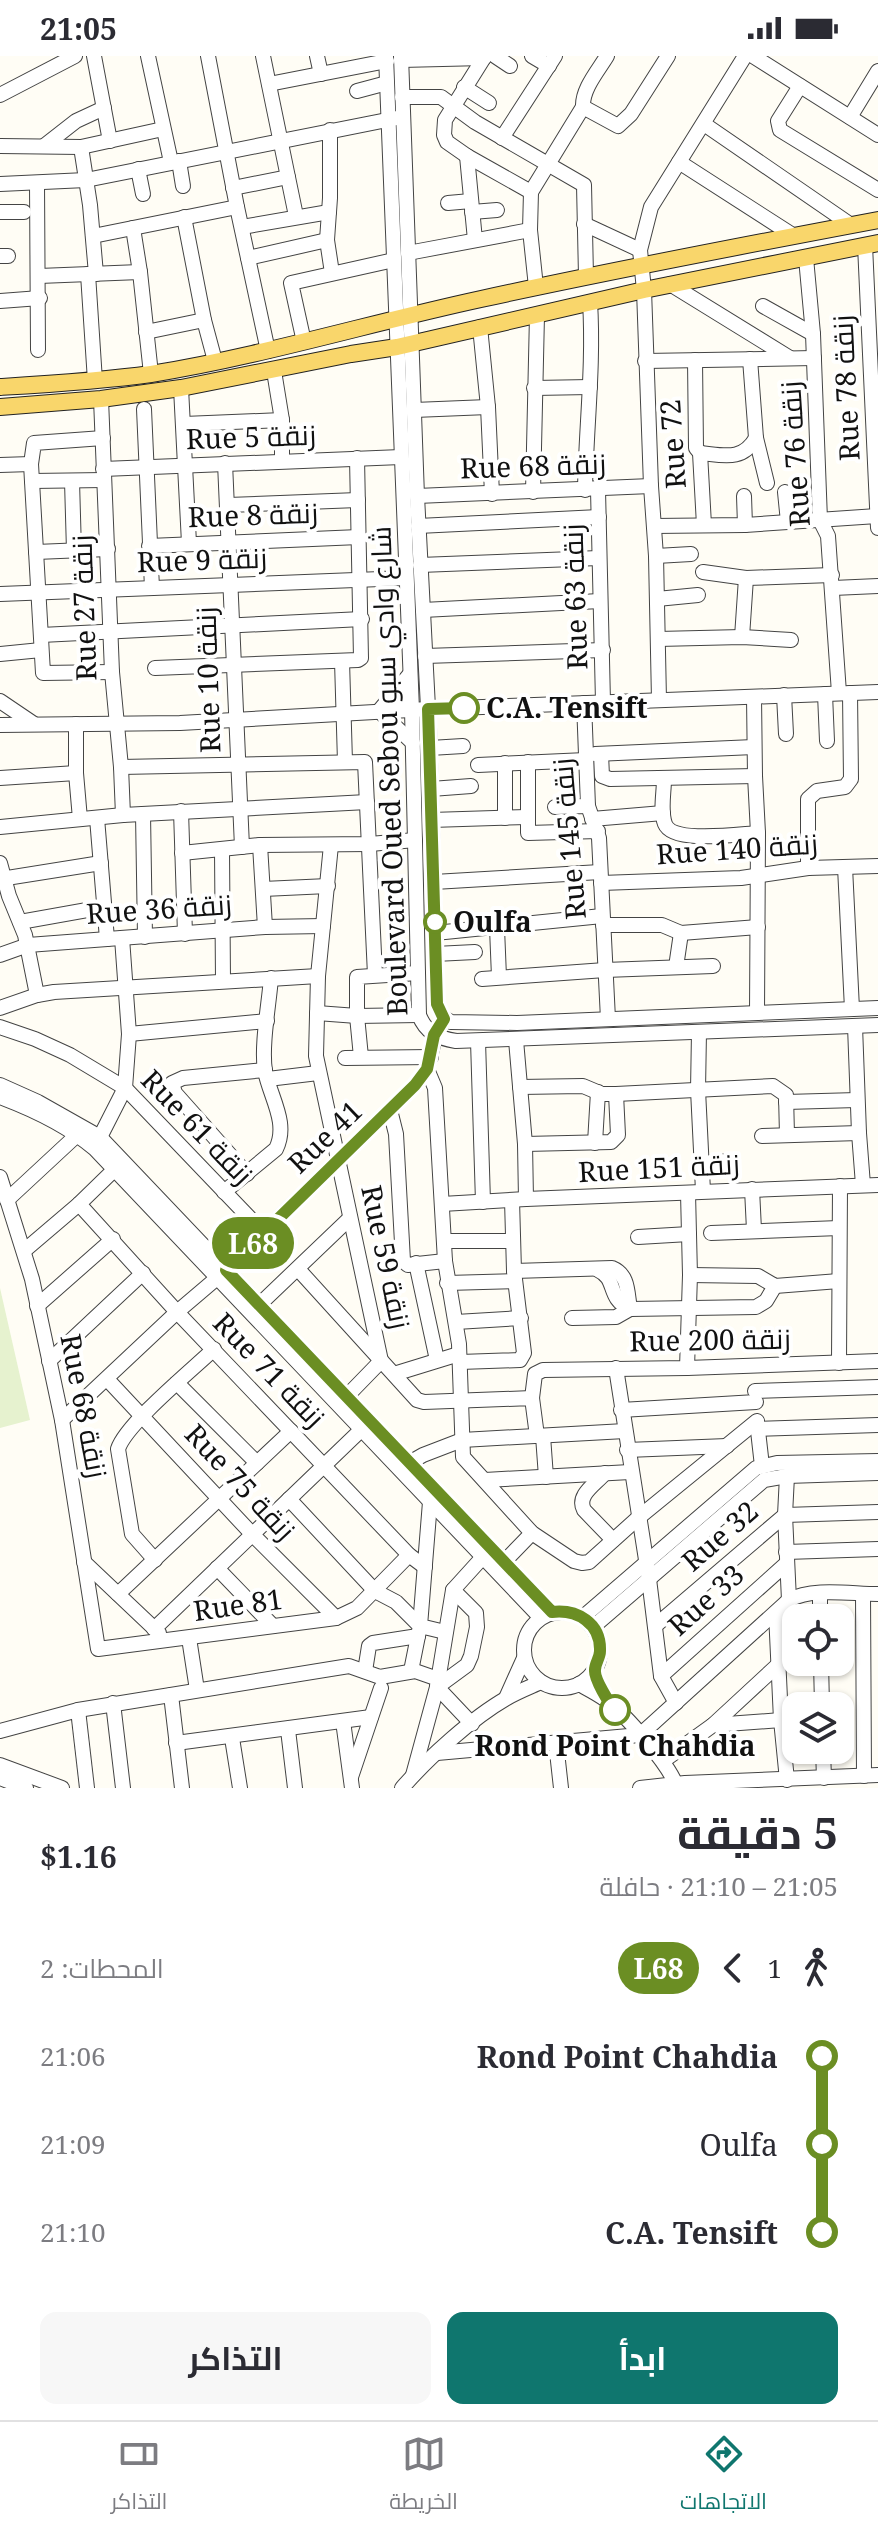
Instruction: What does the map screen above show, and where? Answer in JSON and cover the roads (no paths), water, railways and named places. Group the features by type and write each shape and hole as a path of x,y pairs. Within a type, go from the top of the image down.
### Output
{"main road":[{"path":"0,387 151,374 346,333 586,276 640,258 794,236 878,220"},
{"path":"0,407 101,399 274,371 405,345 670,284 872,244"}],"street":[{"path":"0,95 75,56"},
{"path":"94,56 110,141"},
{"path":"148,56 163,129 183,186"},
{"path":"208,56 268,351"},
{"path":"263,56 296,216"},
{"path":"317,56 321,74"},
{"path":"502,138 552,61 532,56"},
{"path":"536,287 530,230 531,192 583,107 583,98 607,56"},
{"path":"583,107 618,126 631,114 668,56"},
{"path":"659,700 656,556 640,258 651,207 745,56"},
{"path":"753,56 878,135"},
{"path":"269,84 394,58 488,57 510,66"},
{"path":"488,57 452,106 445,120 444,135 447,142 467,156 531,192"},
{"name":"Boulevard Oued Sebou شارع وادي سبو","path":"394,58 387,83 396,118 408,253 403,317"},
{"name":"Boulevard Oued Sebou شارع وادي سبو","path":"394,58 402,97 396,118 394,260 414,410 430,748 437,1004 444,1019 458,1023 878,1008"},
{"path":"850,117 878,71"},
{"path":"357,91 387,83"},
{"path":"800,86 778,121 780,130 878,190"},
{"path":"464,87 489,103"},
{"path":"402,97 437,96 584,185 586,276"},
{"path":"44,146 76,121 104,108"},
{"path":"0,184 86,180 396,118"},
{"path":"704,124 851,225"},
{"path":"0,146 81,147 163,129"},
{"path":"330,130 327,240 332,273"},
{"path":"81,147 93,236 95,381"},
{"path":"467,156 475,240"},
{"path":"679,162 794,236"},
{"path":"138,169 143,194"},
{"path":"233,188 288,177"},
{"path":"37,183 38,350"},
{"path":"448,203 497,210"},
{"path":"93,236 237,207"},
{"path":"0,212 24,212"},
{"path":"242,227 329,212"},
{"path":"184,217 215,361"},
{"path":"584,224 640,258"},
{"path":"133,228 151,374"},
{"path":"408,253 530,230"},
{"path":"248,258 327,240"},
{"name":"Rue 78 زنقة","path":"872,244 878,528"},
{"name":"Rue 76 زنقة","path":"806,258 813,334 820,520 828,536 838,693"},
{"path":"304,342 291,283 394,260"},
{"path":"39,276 140,272"},
{"path":"670,284 790,359"},
{"path":"0,301 40,298"},
{"name":"Rue 63 زنقة","path":"590,302 592,349 586,434 591,490 599,517 603,702"},
{"path":"763,306 813,334"},
{"path":"533,492 537,315"},
{"path":"146,332 204,320"},
{"path":"480,327 492,494"},
{"name":"Boulevard Oued Sebou شارع وادي سبو","path":"405,345 401,457 412,710 419,1015 426,1029 434,1035 456,1041 478,1041 878,1025"},
{"path":"645,361 814,358"},
{"path":"750,359 756,438 767,483"},
{"name":"Rue 72","path":"695,360 696,448 700,453 704,525"},
{"path":"274,371 282,420 282,461"},
{"path":"534,388 590,387"},
{"path":"181,388 189,543"},
{"name":"Rue 27 زنقة","path":"101,399 112,672 123,815"},
{"path":"414,410 488,407"},
{"path":"144,409 152,588"},
{"path":"184,424 282,420"},
{"path":"103,438 34,443 31,464 43,673 112,672"},
{"path":"700,453 742,453 749,450 756,438"},
{"name":"Rue 5 زنقة","path":"32,481 72,481 145,467 401,457"},
{"path":"155,668 361,658 357,458"},
{"name":"Rue 10 زنقة","path":"225,463 242,847"},
{"path":"0,465 31,464"},
{"path":"72,481 74,551"},
{"name":"Rue 68 زنقة","path":"417,496 651,486"},
{"path":"785,492 788,522"},
{"path":"744,496 745,525"},
{"path":"228,505 358,500"},
{"path":"654,526 745,525 877,516"},
{"path":"418,526 599,517"},
{"name":"Rue 8 زنقة","path":"149,546 359,537"},
{"path":"36,552 108,549"},
{"path":"656,556 691,554"},
{"path":"420,565 599,558"},
{"path":"703,572 746,578 878,586"},
{"name":"Rue 9 زنقة","path":"0,594 406,578"},
{"path":"742,637 746,578"},
{"path":"657,599 698,595"},
{"path":"423,610 600,601"},
{"path":"0,654 110,631 362,619"},
{"path":"658,639 742,637 791,640"},
{"path":"425,656 603,650"},
{"path":"342,661 345,762"},
{"path":"379,711 410,674"},
{"path":"0,725 235,720 379,711 878,692"},
{"path":"827,741 838,693"},
{"path":"808,868 808,799 817,791 845,787 851,779 838,693"},
{"path":"784,695 786,734"},
{"path":"754,697 758,833 757,1013"},
{"path":"0,701 34,724"},
{"name":"Rue 145 زنقة","path":"584,703 591,756 592,819 600,878 608,1019"},
{"path":"379,711 413,743"},
{"path":"76,724 80,819"},
{"path":"430,748 463,746"},
{"path":"478,765 754,747"},
{"path":"591,756 605,779 755,776"},
{"path":"121,767 365,762 375,975"},
{"path":"528,762 528,833 592,819 663,813"},
{"path":"505,763 505,818"},
{"path":"0,778 76,773"},
{"path":"664,779 663,813 666,827 678,835 758,833"},
{"path":"431,789 471,786"},
{"path":"0,827 181,811 367,802"},
{"path":"555,807 592,819"},
{"path":"181,811 185,934"},
{"path":"143,814 145,937"},
{"path":"431,820 527,817"},
{"path":"97,818 104,907 115,939 125,988 129,1034 125,1088 97,1143"},
{"path":"182,853 260,845 370,844 415,840"},
{"path":"260,845 265,927"},
{"name":"Rue 59 زنقة","path":"331,845 318,976 316,1056 381,1361 347,1396"},
{"path":"222,850 223,981"},
{"path":"0,863 5,898 20,922 28,945 37,995"},
{"path":"3,878 101,863"},
{"name":"Rue 140 زنقة","path":"434,882 758,876 808,868 878,866"},
{"path":"845,867 852,1009"},
{"path":"263,889 328,886"},
{"path":"20,922 104,907"},
{"path":"435,933 603,920 662,925 681,933 758,927"},
{"name":"Rue 36 زنقة","path":"0,955 28,945 265,927 323,926"},
{"path":"497,928 499,977"},
{"path":"676,967 681,933"},
{"path":"435,954 475,952"},
{"path":"482,979 713,966"},
{"path":"361,1057 357,977 418,973"},
{"path":"0,1008 37,995 318,976"},
{"path":"224,1192 276,1149 280,1141 280,1121 266,1074 271,978"},
{"path":"317,1013 419,1015"},
{"path":"444,1019 434,1035 429,1063 435,1088 447,1283 460,1358 463,1457 532,1533 565,1556 582,1563 589,1562 638,1518 757,1425 878,1425"},
{"path":"129,1034 267,1021"},
{"path":"855,1026 859,1133 871,1185"},
{"name":"Rue 61 زنقة","path":"0,1027 70,1055 125,1088 264,1233"},
{"path":"687,1368 689,1234 700,1163 699,1032"},
{"path":"394,1374 437,1360 520,1360 524,1353 513,1241 525,1144 516,1040"},
{"path":"478,1041 483,1202"},
{"path":"345,1058 429,1063"},
{"name":"Rue 41","path":"62,1420 264,1233 390,1110 429,1063"},
{"path":"247,1174 175,1093 172,1083 183,1078 318,1073"},
{"path":"0,1085 38,1102 97,1143 221,1274 361,1430 403,1466 503,1563 546,1615"},
{"path":"520,1087 583,1086 616,1094 773,1086 786,1095 787,1135"},
{"path":"595,1143 598,1092"},
{"path":"525,1144 611,1142 618,1135 616,1094"},
{"path":"0,1097 97,1143 115,1169 221,1274 259,1305 347,1396 430,1502 482,1558 546,1615"},
{"path":"786,1102 857,1100"},
{"path":"390,1110 396,1134 403,1261 408,1265 445,1261"},
{"path":"762,1136 859,1133"},
{"path":"7,1200 77,1135"},
{"path":"700,1163 725,1161 721,1190"},
{"path":"25,1250 115,1169"},
{"name":"Rue 68 زنقة","path":"0,1177 25,1250 62,1420 98,1649"},
{"name":"Rue 151 زنقة","path":"442,1204 871,1185"},
{"path":"839,1363 840,1186"},
{"path":"752,1189 754,1230"},
{"name":"Rue 71 زنقة","path":"79,1204 177,1312 409,1555 425,1567"},
{"path":"259,1305 350,1218"},
{"path":"711,1233 839,1228"},
{"path":"638,1237 689,1234"},
{"path":"37,1306 113,1239"},
{"path":"444,1241 513,1241"},
{"path":"416,1263 437,1360"},
{"path":"298,1269 417,1400 532,1398 546,1477"},
{"path":"447,1283 598,1270 609,1279 616,1300 630,1309"},
{"path":"49,1361 143,1273"},
{"path":"690,1275 758,1276 775,1286 839,1281"},
{"path":"572,1318 616,1317 630,1309 756,1307 766,1301 775,1286"},
{"path":"456,1322 521,1318"},
{"path":"155,1560 132,1534 118,1449 121,1439 143,1416 214,1349"},
{"name":"Rue 200 زنقة","path":"532,1398 535,1374 543,1370 878,1361"},
{"path":"754,1365 762,1466"},
{"path":"616,1368 661,1676 676,1703"},
{"name":"Rue 75 زنقة","path":"107,1379 252,1534 336,1618"},
{"path":"177,1383 257,1463"},
{"path":"621,1410 878,1387"},
{"path":"154,1629 361,1430"},
{"path":"118,1594 291,1431"},
{"path":"403,1466 462,1440 625,1431"},
{"path":"627,1450 727,1446"},
{"path":"648,1571 749,1473 762,1466 878,1461"},
{"path":"485,1480 630,1472"},
{"path":"605,1473 582,1497 581,1504 613,1540"},
{"path":"588,1622 758,1484 773,1477 878,1473"},
{"path":"787,1476 785,1515 789,1600"},
{"path":"289,1499 375,1591 396,1602 419,1631"},
{"path":"411,1671 419,1631 430,1502"},
{"name":"Rue 32","path":"655,1626 785,1515 878,1512"},
{"path":"503,1563 532,1533"},
{"path":"786,1557 878,1549"},
{"name":"Rue 81","path":"98,1649 336,1618 357,1608 409,1555"},
{"name":"Rue 33","path":"661,1676 786,1557"},
{"path":"413,1775 438,1683 453,1590 482,1558"},
{"path":"84,1562 167,1641"},
{"path":"217,1568 273,1626"},
{"path":"438,1683 467,1665 477,1627 476,1613 453,1590"},
{"path":"820,1594 820,1604"},
{"path":"437,1753 640,1735 789,1600 797,1596 820,1594 871,1594 871,1776 640,1788"},
{"path":"595,1670 579,1684 560,1688 541,1682 530,1672 524,1658 524,1643 529,1628 546,1615 573,1613 588,1622 600,1648 595,1670 608,1702"},
{"path":"776,1613 787,1780"},
{"path":"365,1671 369,1646 373,1643 419,1631 445,1632"},
{"path":"189,1638 197,1690"},
{"path":"506,1698 524,1658"},
{"path":"663,1761 713,1725 780,1663"},
{"path":"0,1731 113,1703 349,1666 380,1677 411,1671 438,1683 472,1724"},
{"path":"402,1788 437,1753 506,1698 541,1682"},
{"path":"579,1684 608,1702 640,1735 663,1761 676,1786"},
{"path":"351,1783 381,1688"},
{"path":"171,1695 182,1788"},
{"path":"113,1703 123,1788"},
{"path":"78,1710 87,1788"},
{"path":"176,1743 232,1738 371,1717"},
{"path":"713,1725 781,1720"},
{"path":"343,1721 351,1783"},
{"path":"288,1730 295,1788"},
{"path":"232,1738 240,1788"},
{"path":"556,1743 561,1788"},
{"path":"824,1764 824,1778"},
{"path":"0,1765 62,1788"},
{"path":"0,1778 26,1788"}],"place":[{"name":"C.A. Tensift","path":"464,708"},
{"name":"Oulfa","path":"435,922"},
{"name":"Rond Point Chahdia","path":"615,1710"}]}
